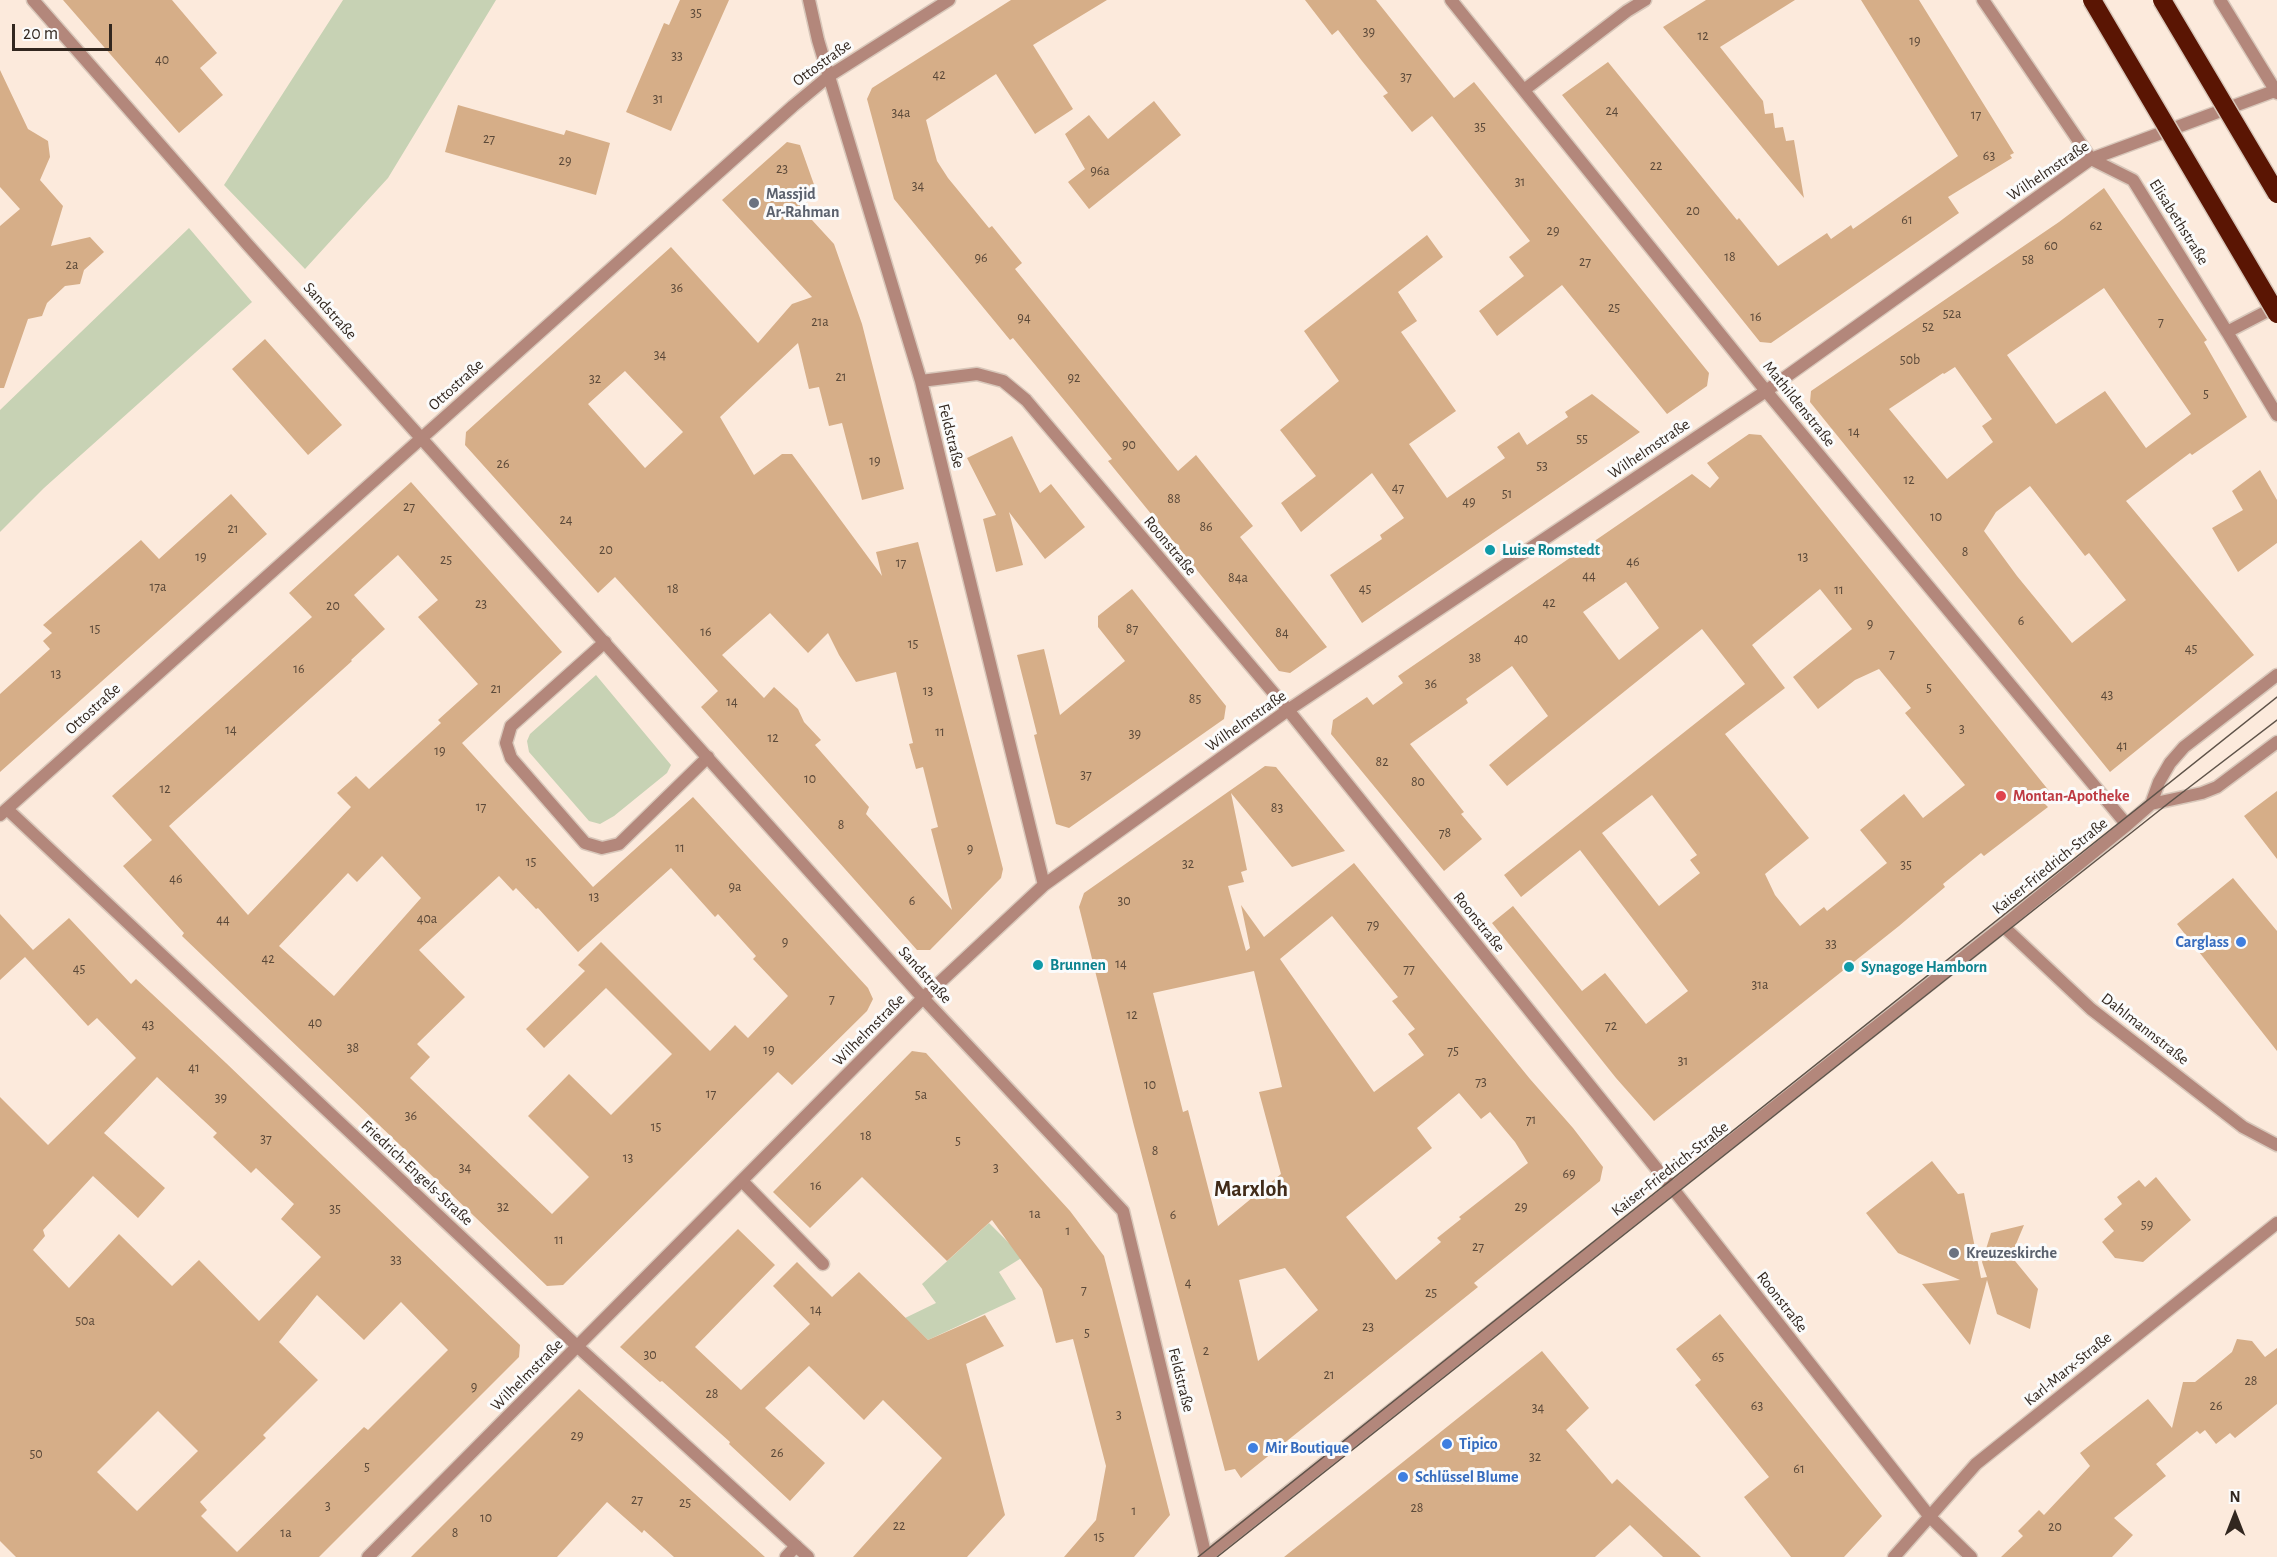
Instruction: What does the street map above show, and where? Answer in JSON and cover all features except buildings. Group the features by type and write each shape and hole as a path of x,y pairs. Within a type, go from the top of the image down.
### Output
{"highway":[{"path":"2092,0 2277,314"},
{"path":"2162,0 2277,194"}],"street":[{"name":"Sandstraße","path":"33,0 248,245 923,998 1123,1211"},
{"name":"Feldstraße","path":"809,0 818,40 921,381 1044,885"},
{"name":"Ottostraße","path":"3,812 792,106 829,76 949,0"},
{"name":"Mathildenstraße","path":"1451,0 1766,391 2127,825"},
{"path":"1524,90 1627,10 1645,0"},
{"name":"Elisabethstraße","path":"1983,0 2091,159 2133,180 2277,415"},
{"path":"2220,0 2277,91"},
{"name":"Wilhelmstraße","path":"368,1557 923,998 1044,885 1288,710 1766,391 2091,159 2277,91"},
{"path":"2227,332 2277,306"},
{"name":"Roonstraße","path":"921,381 977,374 1003,381 1026,400 1288,710 1672,1188 1930,1517 1971,1557"},
{"path":"605,642 511,726 506,743 511,758 585,843 602,848 619,844 708,757"},
{"name":"Kaiser-Friedrich-Straße","path":"1206,1557 2003,926 2127,825 2151,804 2159,782 2170,763 2184,747 2277,675"},
{"path":"2151,804 2202,794 2217,787 2277,742"},
{"name":"Friedrich-Engels-Straße","path":"3,812 578,1347 808,1557"},
{"name":"Dahlmannstraße","path":"2003,926 2091,1009 2243,1127 2277,1145"},
{"path":"742,1181 824,1264"},
{"name":"Feldstraße","path":"1123,1211 1206,1557"},
{"name":"Karl-Marx-Straße","path":"1894,1557 1976,1464 2277,1223"},
{"path":"786,1557 796,1546"}],"green space":[{"path":"343,0 496,0 388,178 305,269 224,185"},
{"path":"189,228 252,302 44,488 0,532 0,410"},
{"path":"596,675 671,765 667,773 614,816 600,824 589,821 529,752 527,741 530,734"},
{"path":"989,1223 1023,1257 999,1272 1016,1299 928,1340 905,1318 936,1303 922,1284"}],"tram line":[{"path":"1198,1557 2277,697"},
{"path":"1217,1557 2170,802 2277,720"}],"place":[{"name":"Massjid Ar-Rahman","path":"754,203"},
{"name":"Luise Romstedt","path":"1490,550"},
{"name":"Montan-Apotheke","path":"2001,796"},
{"name":"Carglass","path":"2241,942"},
{"name":"Brunnen","path":"1038,965"},
{"name":"Synagoge Hamborn","path":"1849,967"},
{"name":"Kreuzeskirche","path":"1954,1253"},
{"name":"Tipico","path":"1447,1444"},
{"name":"Mir Boutique","path":"1253,1448"},
{"name":"Schlüssel Blume","path":"1403,1477"}],"district":[{"name":"Marxloh","path":"1251,1189"}]}
